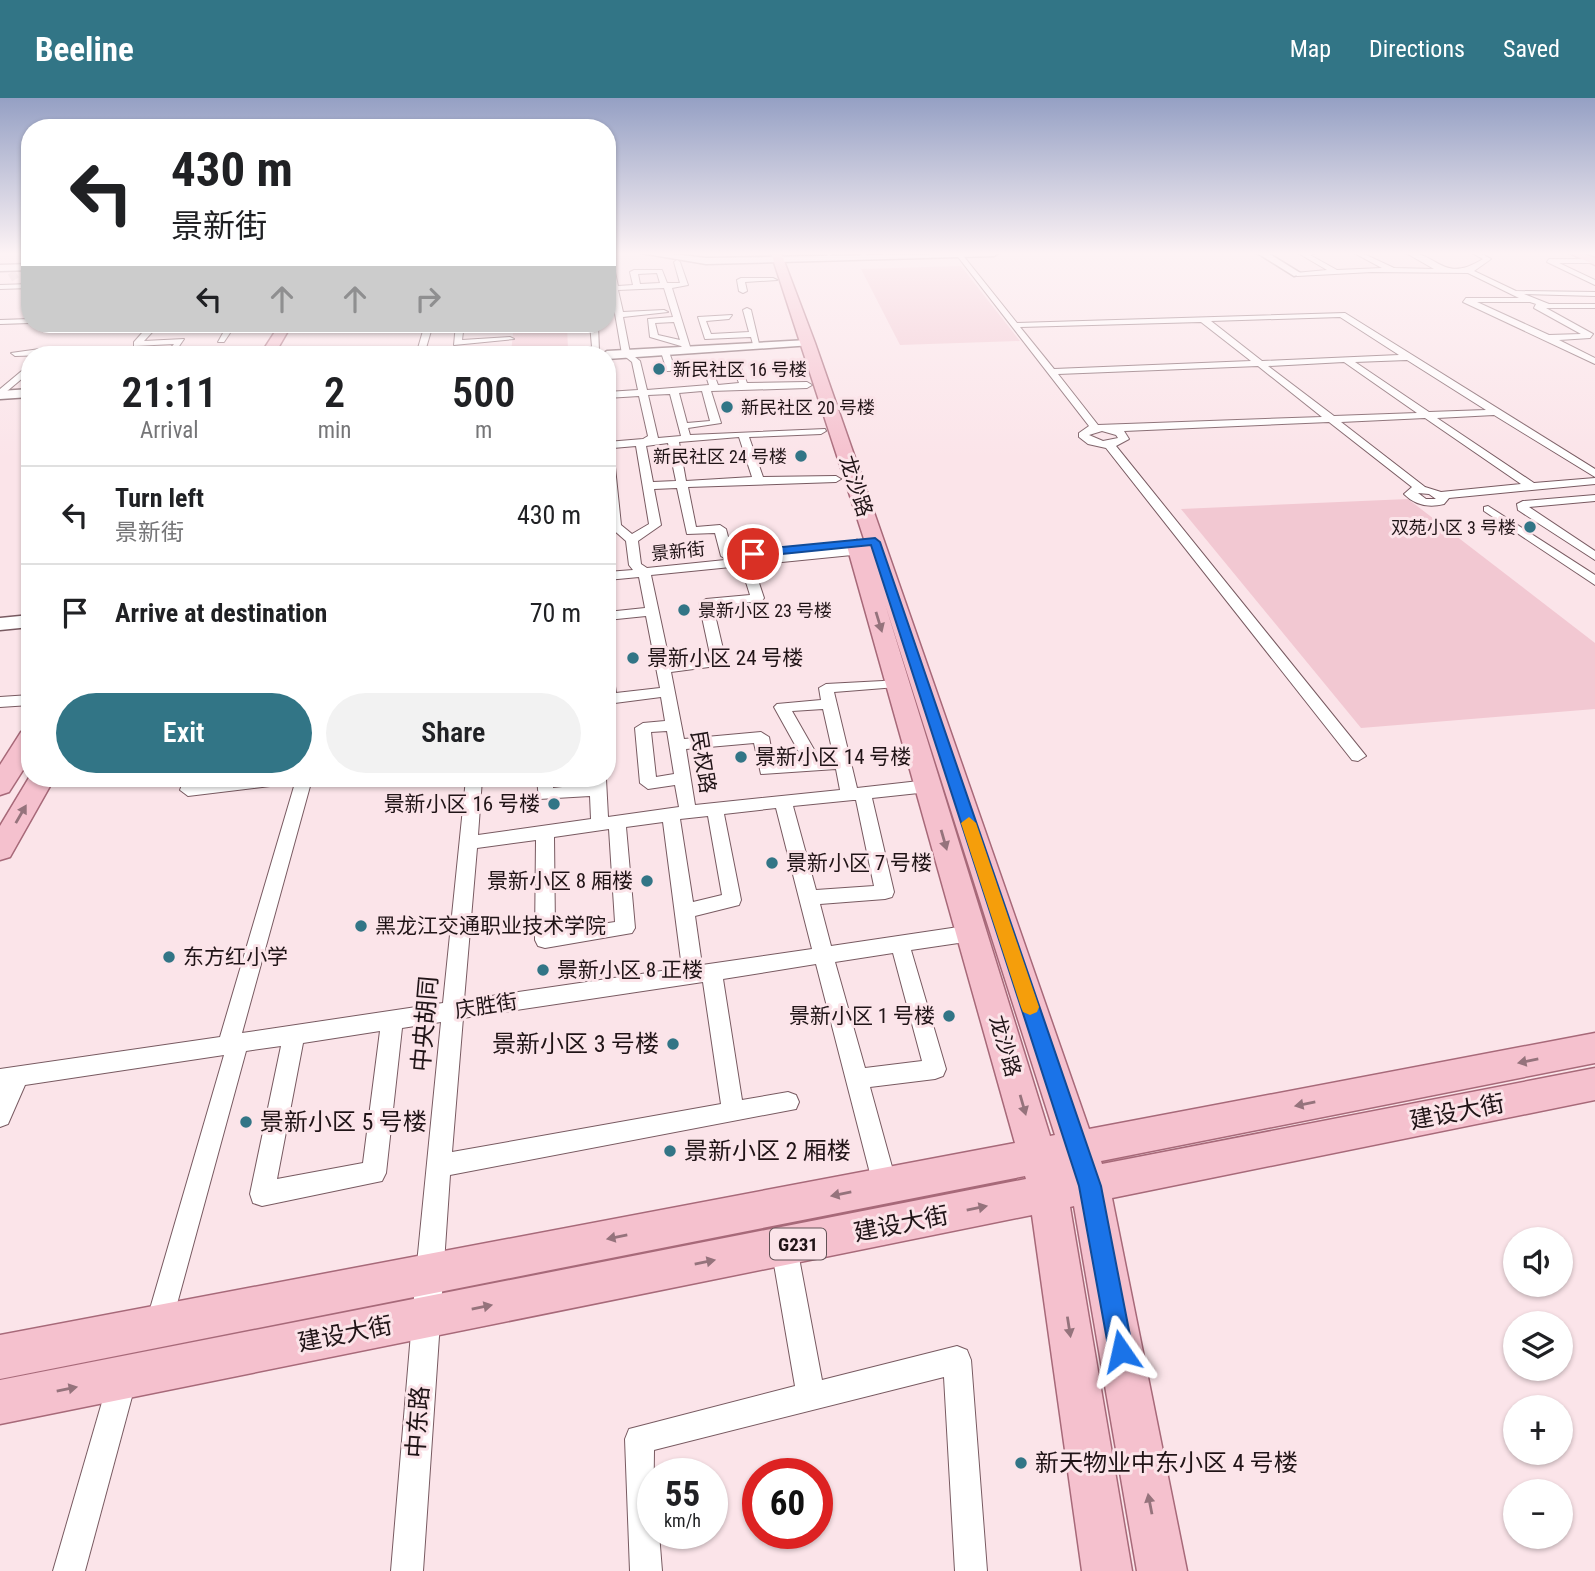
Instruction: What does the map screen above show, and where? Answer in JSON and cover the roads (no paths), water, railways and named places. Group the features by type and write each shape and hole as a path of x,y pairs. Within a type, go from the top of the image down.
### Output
{"main road":[{"name":"龙沙路","path":"790,322 801,343 867,546 1090,1186 1162,1571"},
{"path":"616,355 666,352 686,347 756,340 801,343"},
{"name":"龙沙路","path":"801,343 807,385 836,478 867,546 897,682 1048,1194 1107,1571"},
{"path":"0,394 21,393"},
{"path":"0,624 21,622"},
{"path":"0,635 21,634"},
{"path":"4,773 21,750"},
{"path":"0,850 36,787"},
{"name":"建设大街","path":"0,1357 1595,1048"},
{"name":"建设大街","path":"0,1402 1595,1084"}],"street":[{"path":"616,527 632,540 655,525 641,445 653,437 636,361 626,354 620,322"},
{"path":"651,322 654,337 686,347"},
{"path":"678,322 686,347"},
{"path":"702,322 708,337 756,340 751,322"},
{"path":"1012,322 1096,428"},
{"path":"1015,325 1117,322"},
{"path":"1206,322 1421,489 1412,490 1410,494 1420,500 1436,503 1443,501 1442,495 1595,481"},
{"path":"1353,322 1595,474"},
{"path":"1513,322 1595,361"},
{"path":"1566,322 1592,336"},
{"path":"146,333 136,344 181,341"},
{"path":"177,346 187,333"},
{"path":"220,340 225,333"},
{"path":"459,333 457,343 510,335 509,346"},
{"path":"1548,338 1592,336"},
{"path":"666,352 673,382 744,386 807,385"},
{"path":"15,353 21,353"},
{"path":"1052,372 1409,357"},
{"path":"1346,360 1532,487"},
{"path":"670,369 736,365 744,386"},
{"path":"683,426 716,423 707,367"},
{"path":"0,394 21,375"},
{"path":"16,379 21,379"},
{"path":"616,394 674,391 710,385"},
{"path":"674,391 686,439"},
{"path":"1109,429 1120,433 1124,439 1109,445 1084,438 1083,432 1096,428 1496,412"},
{"path":"616,444 821,431"},
{"path":"743,434 759,480"},
{"path":"673,440 691,531 720,529 727,556"},
{"path":"1109,445 1358,756"},
{"path":"649,486 836,478"},
{"path":"1589,551 1524,510 1523,504 1595,498"},
{"path":"1580,500 1595,509"},
{"path":"1488,509 1595,581"},
{"name":"民权路","path":"632,540 652,611 674,725 683,779 680,814 715,809 732,900 685,911"},
{"name":"景新街","path":"616,574 727,556 867,546"},
{"name":"景新街","path":"616,568 746,562 867,546"},
{"path":"1550,551 1589,551"},
{"path":"664,669 719,662 706,603 757,598 746,562"},
{"path":"616,615 652,611"},
{"path":"808,898 885,892 856,794 843,763 826,688 897,682"},
{"path":"616,698 668,692"},
{"path":"0,702 21,701"},
{"path":"815,766 782,707 830,704"},
{"path":"674,725 643,728 648,783 683,779"},
{"path":"677,745 761,737 766,770 843,763"},
{"path":"715,809 928,786"},
{"path":"189,787 188,790 216,787"},
{"path":"158,1326 302,787"},
{"name":"中央胡同","path":"429,1274 473,787"},
{"path":"545,787 545,795 584,787"},
{"path":"545,833 545,940 625,928 609,824 599,787"},
{"path":"783,802 885,1185"},
{"path":"468,843 680,814 685,911 703,974 733,1112"},
{"name":"庆胜街","path":"9,1078 972,933"},
{"path":"857,1079 934,1069 900,944"},
{"path":"294,1035 262,1194 374,1173 392,1020"},
{"path":"0,1116 9,1078"},
{"path":"439,1166 788,1102"},
{"path":"783,1247 811,1396"},
{"name":"中东路","path":"407,1571 429,1274"},
{"path":"646,1571 639,1439 957,1360 971,1571"},
{"path":"69,1571 123,1378"}],"place":[{"name":"新民社区 16 号楼","path":"659,369"},
{"name":"新民社区 20 号楼","path":"727,407"},
{"name":"新民社区 24 号楼","path":"801,456"},
{"name":"双苑小区 3 号楼","path":"1530,527"},
{"name":"景新小区 23 号楼","path":"684,610"},
{"name":"景新小区 24 号楼","path":"633,658"},
{"name":"景新小区 14 号楼","path":"741,757"},
{"name":"景新小区 16 号楼","path":"554,804"},
{"name":"景新小区 7 号楼","path":"772,863"},
{"name":"景新小区 8 厢楼","path":"647,881"},
{"name":"黑龙江交通职业技术学院","path":"361,926"},
{"name":"东方红小学","path":"169,957"},
{"name":"景新小区 8 正楼","path":"543,970"},
{"name":"景新小区 1 号楼","path":"949,1016"},
{"name":"景新小区 3 号楼","path":"673,1044"},
{"name":"景新小区 5 号楼","path":"246,1122"},
{"name":"景新小区 2 厢楼","path":"670,1151"},
{"name":"新天物业中东小区 4 号楼","path":"1021,1463"}]}
